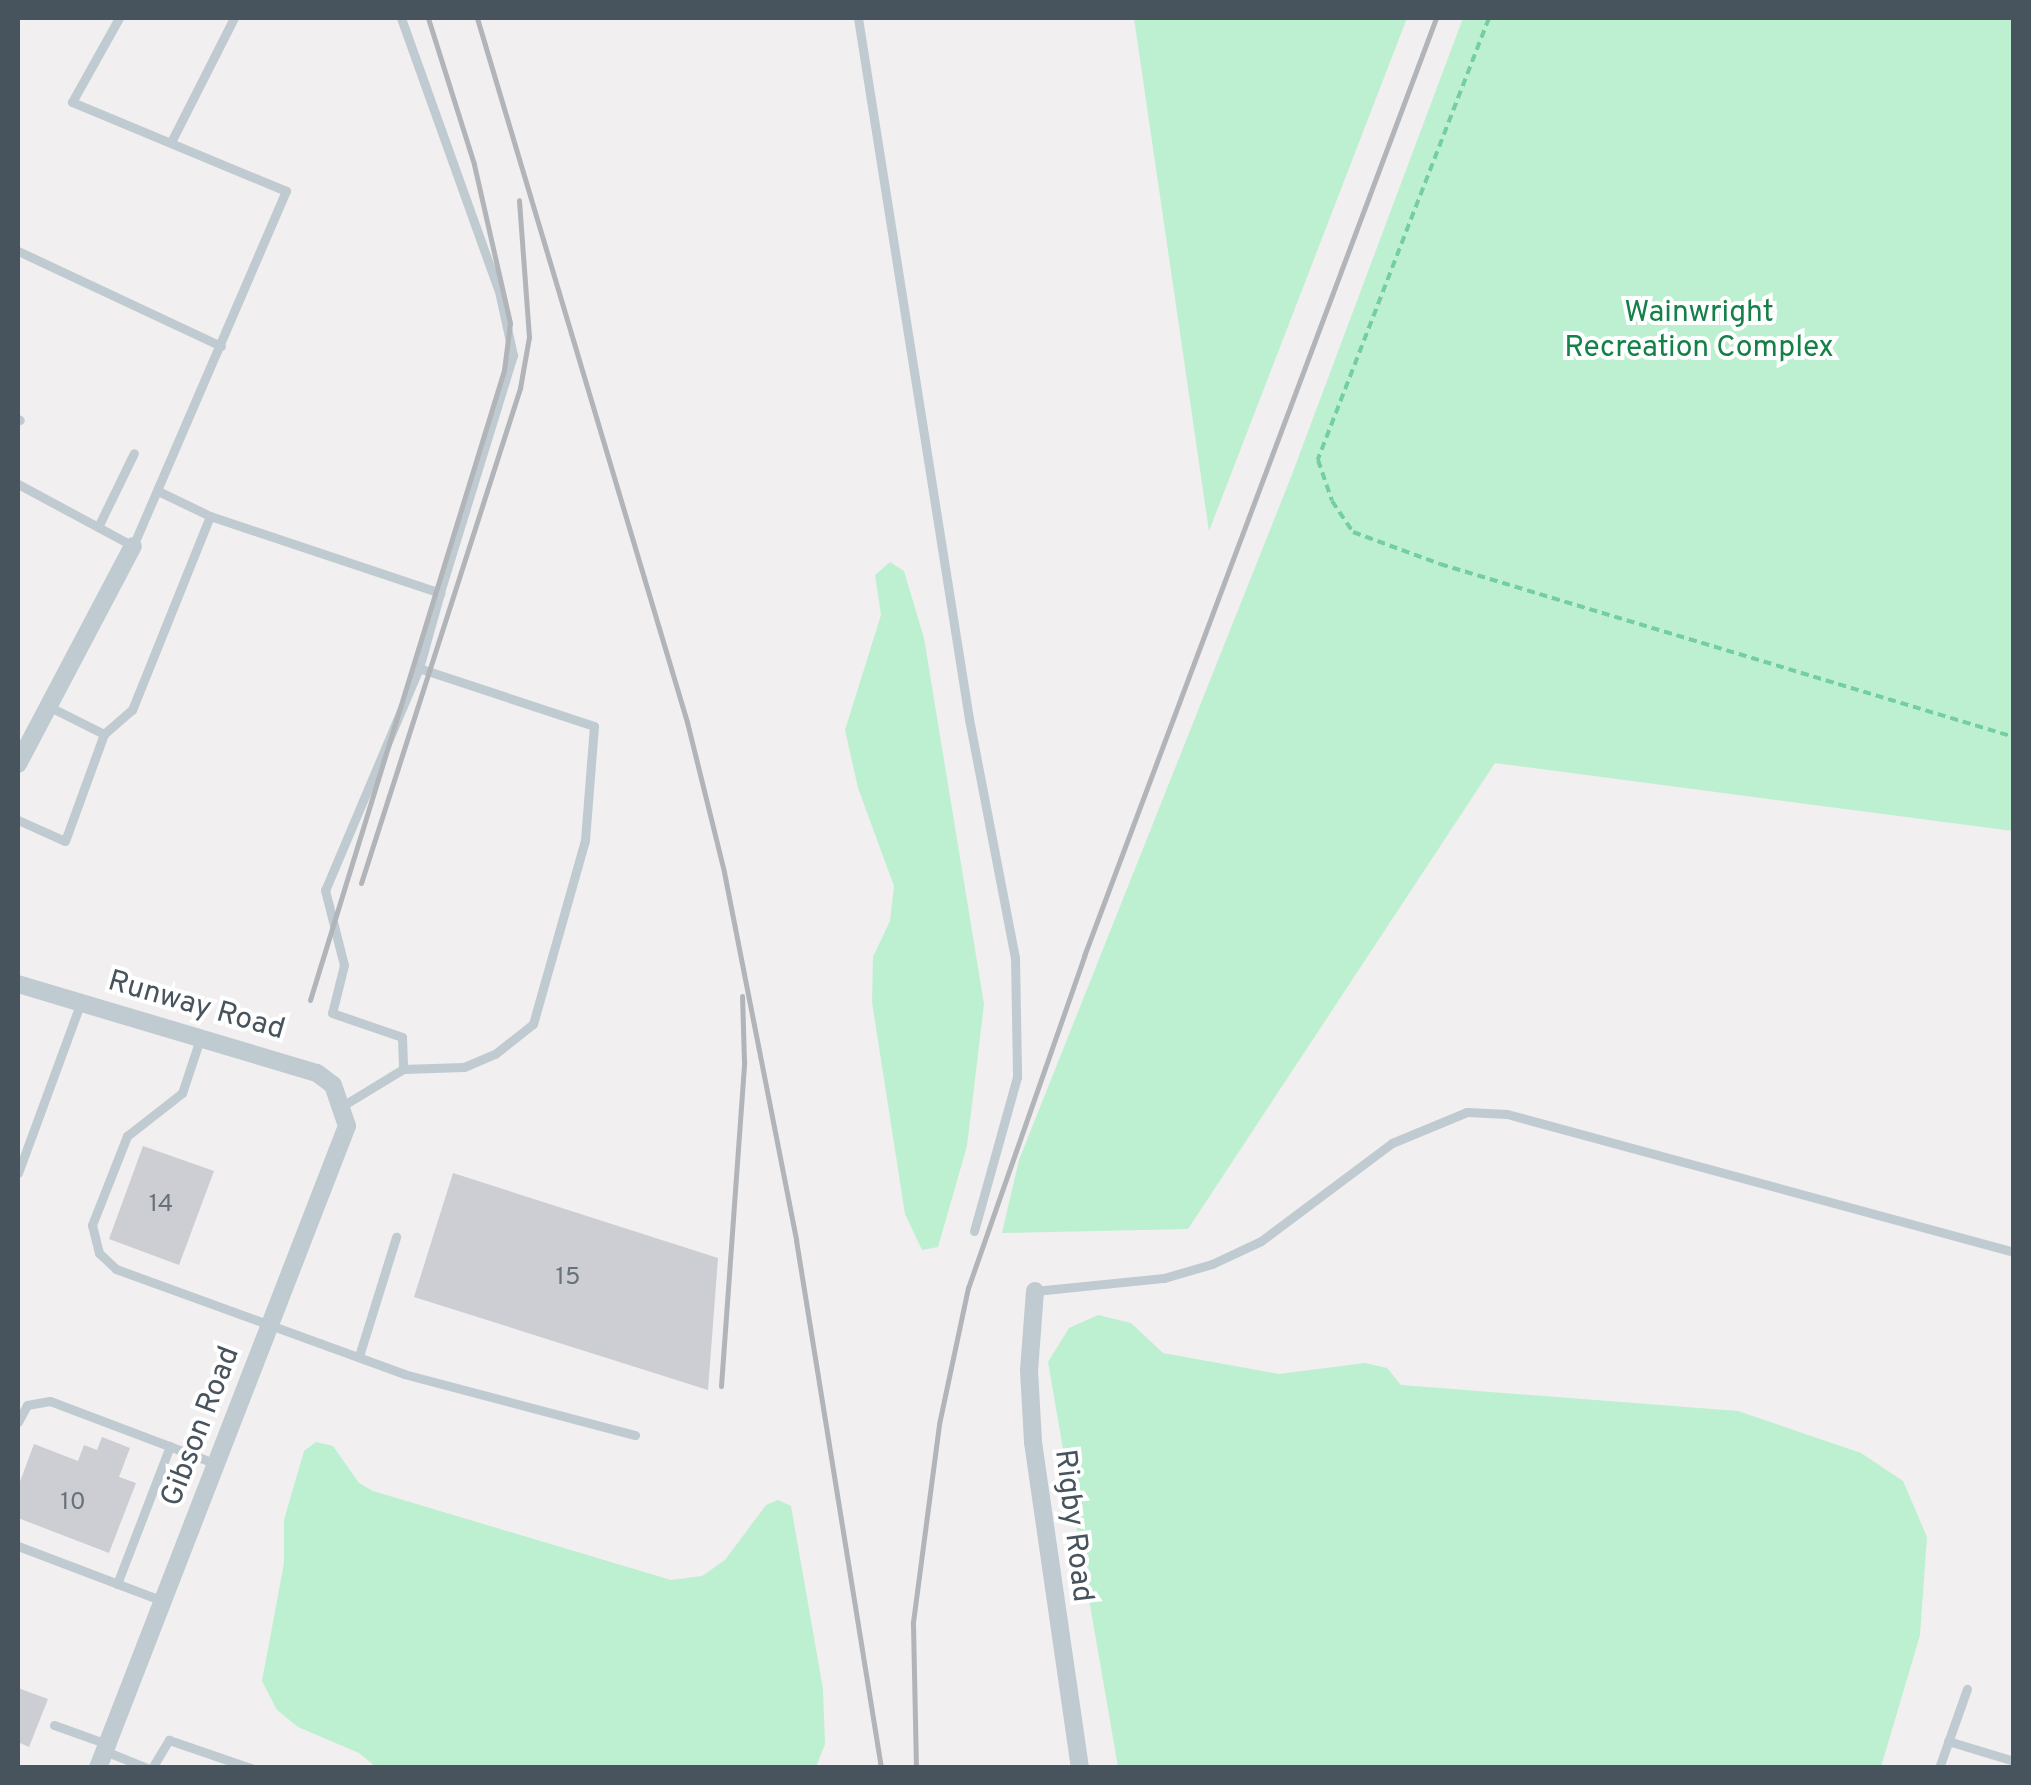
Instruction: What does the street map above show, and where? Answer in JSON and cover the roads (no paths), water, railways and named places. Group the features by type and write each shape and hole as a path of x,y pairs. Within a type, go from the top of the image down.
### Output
{"street":[{"path":"18,764 133,546"},
{"name":"Runway Road","path":"18,984 316,1073 344,1105"},
{"name":"Gibson Road","path":"103,1754 342,1147 344,1105"},
{"name":"Rigby Road","path":"1035,1291 1029,1399 1080,1768"}],"lane":[{"path":"18,484 133,546 286,191 72,102 119,18"},
{"path":"171,142 234,18"},
{"path":"402,18 499,292 512,355 419,668 325,890 344,965 332,1014 402,1036 403,1068"},
{"path":"858,18 969,719 1015,957 1017,1077 974,1231"},
{"path":"18,251 221,346"},
{"path":"98,527 134,454"},
{"path":"158,491 210,516 440,593"},
{"path":"18,820 64,841 104,734 132,710 210,516"},
{"path":"344,1105 403,1068 464,1067 496,1054 534,1024 585,840 594,726 419,668"},
{"path":"48,706 104,734"},
{"path":"18,1173 81,1002"},
{"path":"201,1037 182,1093 127,1136 92,1225 93,1242 116,1269 273,1322 359,1356 636,1435"},
{"path":"1035,1291 1164,1278 1212,1264 1261,1240 1392,1143 1467,1112 1507,1114 2014,1252"},
{"path":"359,1356 396,1236"},
{"path":"18,1422 28,1405 50,1401 217,1464"},
{"path":"117,1584 170,1446"},
{"path":"18,1546 164,1601"},
{"path":"1939,1768 1967,1689"},
{"path":"54,1725 103,1754 150,1768 168,1740 252,1768"},
{"path":"1948,1741 2014,1762"}],"railway":[{"path":"310,1000 504,370 510,323 474,164 428,18"},
{"path":"477,18 687,722 724,872 796,1240 881,1768"},
{"path":"916,1768 913,1622 939,1424 968,1288 1084,956 1436,18"},
{"path":"361,883 520,388 529,337 519,200"},
{"path":"721,1386 744,1062 742,996"}],"park label":[{"name":"Wainwright Recreation Complex","path":"1699,331"}]}
